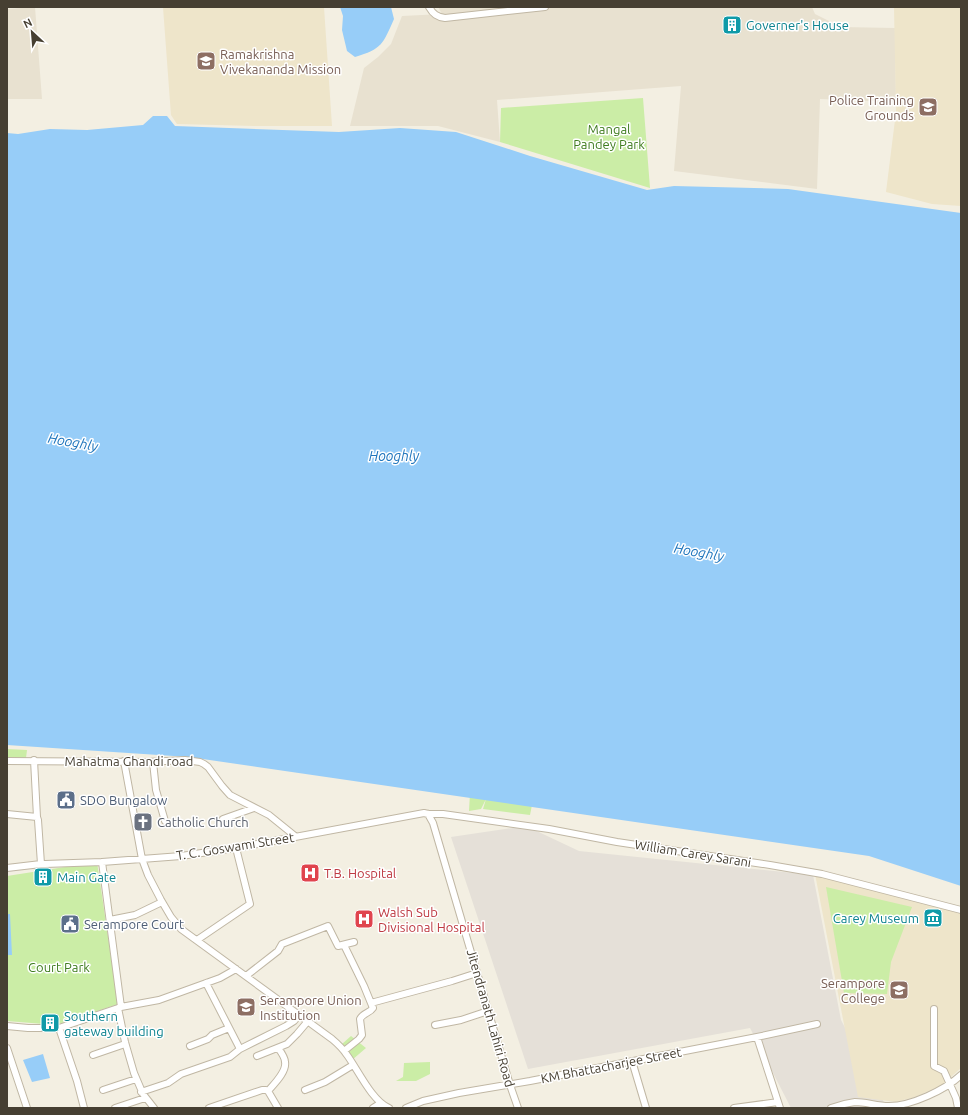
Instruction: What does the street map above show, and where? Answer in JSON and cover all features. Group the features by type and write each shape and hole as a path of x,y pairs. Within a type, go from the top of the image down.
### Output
{"street":[{"path":"429,7 435,15 445,18 545,7"},
{"path":"34,760 41,864"},
{"name":"Mahatma Ghandi road","path":"7,761 153,762 185,760 200,762 208,767 230,795 269,815 295,836"},
{"path":"124,762 142,859 148,875 171,917 181,929 332,1039 344,1051 366,1084 381,1103 389,1108"},
{"path":"153,762 156,790 165,821"},
{"path":"223,819 254,808"},
{"name":"T. C. Goswami Street","path":"9,867 180,856 236,848 424,813 428,814"},
{"path":"7,814 37,817"},
{"name":"William Carey Sarani","path":"428,814 443,814 548,829 617,842 822,874 961,910"},
{"name":"Jitendranath Lahiri Road","path":"428,814 433,823 518,1108"},
{"path":"197,940 250,904 236,848"},
{"path":"102,862 125,1044 141,1092 154,1108"},
{"path":"110,920 135,915 162,902"},
{"path":"246,976 278,951 282,944 328,926 338,946 354,942"},
{"path":"344,945 371,1003 372,1010 365,1013 360,1019 363,1033 361,1037 344,1051"},
{"path":"7,1026 59,1028 120,1008 159,1000 206,983 236,969"},
{"path":"371,1003 477,973"},
{"path":"206,983 240,1050"},
{"path":"934,1009 934,1066 944,1071 956,1098 958,1108"},
{"path":"435,1025 461,1020 488,1011"},
{"path":"141,1092 168,1083 181,1074 230,1057 240,1050 286,1026 294,1021 299,1015"},
{"path":"257,1056 290,1042 308,1021"},
{"name":"KM Bhattacharjee Street","path":"406,1108 423,1101 437,1098 817,1024"},
{"path":"59,1028 77,1081 84,1108"},
{"path":"190,1046 229,1028"},
{"path":"734,1108 779,1105 756,1037"},
{"path":"93,1055 125,1044"},
{"path":"7,1048 27,1108"},
{"path":"268,1091 278,1081 285,1067 285,1060 278,1048"},
{"path":"632,1061 646,1108"},
{"path":"305,1090 330,1079 353,1065"},
{"path":"831,1108 854,1102 888,1106 918,1100 942,1089 961,1075"},
{"path":"103,1090 136,1079"},
{"path":"209,1108 262,1090 268,1091 278,1108"},
{"path":"115,1108 145,1098"},
{"path":"373,1108 381,1103"}],"shaded area":[{"path":"35,7 42,99 7,99 7,9"},
{"path":"163,7 324,7 332,126 177,124 171,115"},
{"path":"438,7 812,7 815,14 841,27 895,28 896,102 820,99 817,189 674,171 681,86 497,100 500,142 438,126 350,126 364,68 391,44 402,16 442,14"},
{"name":"Police Training Grounds","path":"894,7 961,7 961,206 932,204 886,192 896,112"},
{"path":"526,826 579,851 813,875 841,1020 887,1108 791,1108 750,1028 528,1069 451,837"},
{"name":"Serampore College","path":"815,874 961,912 961,1068 942,1085 915,1097 896,1102 858,1097"}],"green space":[{"name":"Mangal Pandey Park","path":"643,98 650,188 500,142 501,108"},
{"path":"7,749 27,750 26,758 7,758"},
{"path":"470,793 533,800 530,815 483,809 486,799 481,809 469,811"},
{"name":"Court Park","path":"97,862 118,1004 56,1025 7,1021 7,876"},
{"path":"826,887 912,907 891,962 887,994 844,993"},
{"path":"351,1036 366,1048 352,1060 342,1044"},
{"path":"430,1062 430,1074 416,1081 396,1081 403,1077 404,1063"}],"water":[{"path":"340,7 391,7 394,19 384,40 376,48 355,57 347,51 342,30 343,16"},
{"name":"Hooghly","path":"153,116 167,116 175,126 339,132 400,128 456,132 530,156 647,190 674,186 788,189 961,213 961,886 869,856 189,757 7,745 7,133 18,134 50,129 87,130 143,125"},
{"path":"7,914 10,914 12,955 7,955"},
{"path":"43,1054 50,1078 32,1082 23,1060"}],"place":[{"name":"Governer's House","path":"732,25"},
{"name":"Ramakrishna Vivekananda Mission","path":"206,61"},
{"name":"Police Training Grounds","path":"928,107"},
{"name":"SDO Bungalow","path":"66,800"},
{"name":"Catholic Church","path":"143,822"},
{"name":"T.B. Hospital","path":"310,873"},
{"name":"Main Gate","path":"43,877"},
{"name":"Carey Museum","path":"933,918"},
{"name":"Walsh Sub Divisional Hospital","path":"364,919"},
{"name":"Serampore Court","path":"70,924"},
{"name":"Serampore College","path":"899,990"},
{"name":"Serampore Union Institution","path":"246,1007"},
{"name":"Southern gateway building","path":"50,1023"}]}
